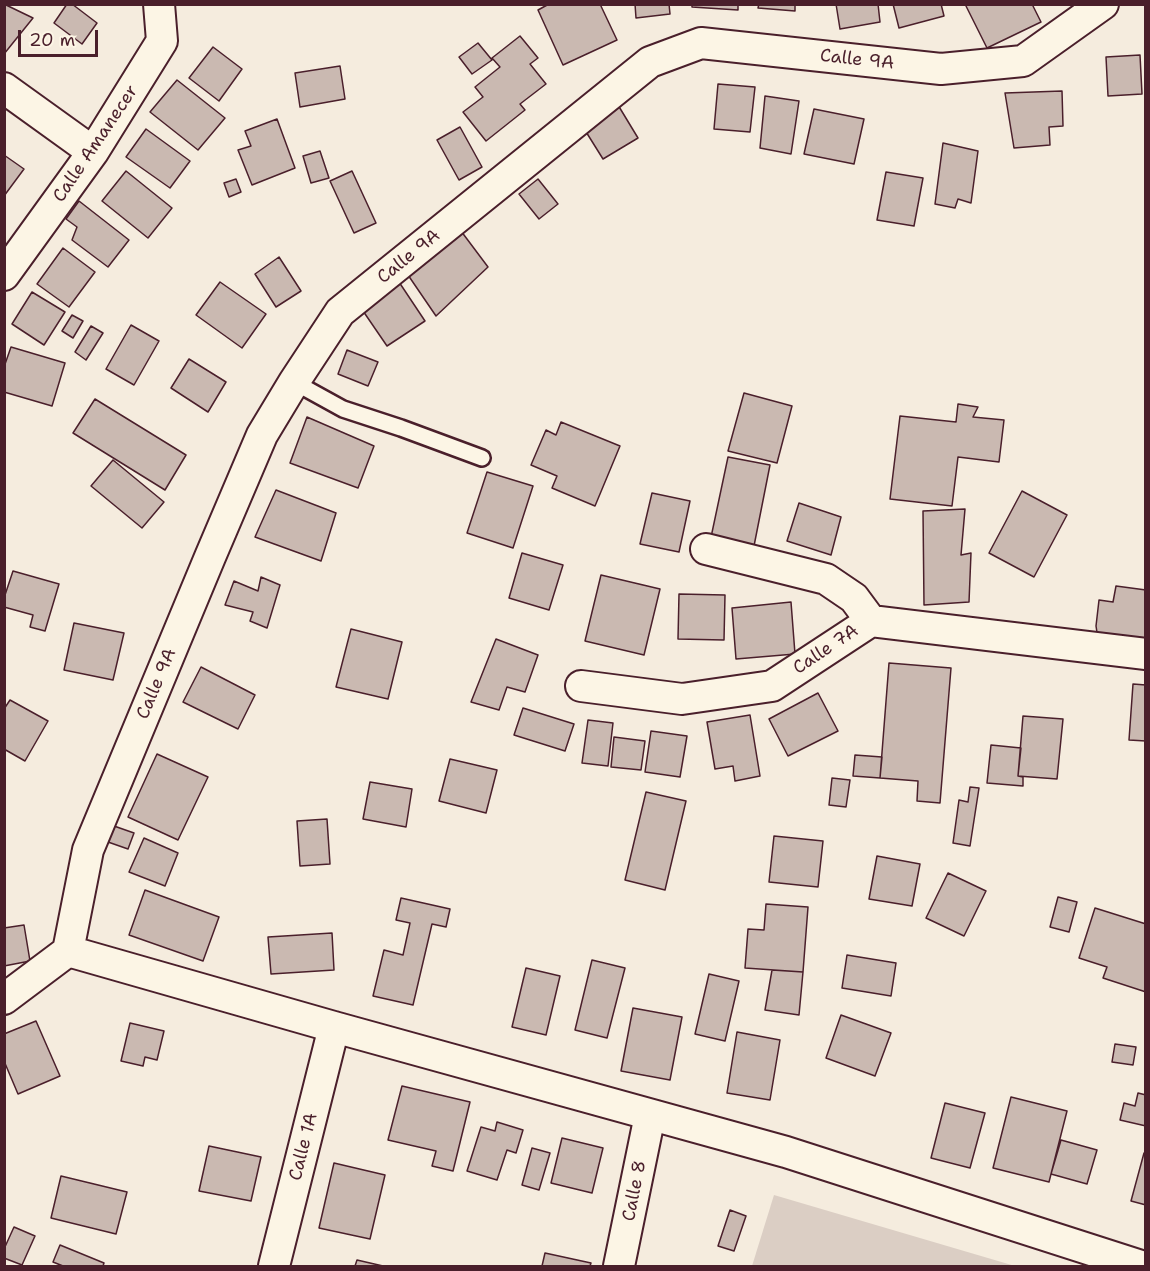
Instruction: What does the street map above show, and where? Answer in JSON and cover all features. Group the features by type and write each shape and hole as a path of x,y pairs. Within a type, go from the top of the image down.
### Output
{"street":[{"name":"Calle Amanecer","path":"4,275 93,152 162,41 159,4"},
{"name":"Calle 9A","path":"68,951 88,850 210,557 262,435 340,312 650,62 701,43 941,69 1023,61 1103,4"},
{"path":"4,88 93,152"},
{"path":"705,549 826,579 854,598 871,621"},
{"name":"Calle 7A","path":"581,686 682,699 772,686 871,621 1146,654"},
{"path":"4,999 68,951 786,1152 1142,1266"},
{"name":"Calle 1A","path":"274,1266 334,1027"},
{"name":"Calle 8","path":"619,1266 650,1115"}],"lane":[{"path":"294,382 343,409 482,458"}],"shaded area":[{"path":"774,1195 1015,1266 752,1266"}],"building":[{"path":"4,4 33,18 4,54"},
{"path":"67,4 72,4 97,23 82,44 54,23"},
{"path":"549,4 600,4 617,40 563,65 538,10"},
{"path":"635,4 669,4 670,14 636,18"},
{"path":"692,4 738,4 738,10 692,7"},
{"path":"759,4 795,4 795,11 758,8"},
{"path":"836,4 878,4 880,22 840,29"},
{"path":"893,4 941,4 944,16 899,28"},
{"path":"965,4 1032,4 1041,22 987,48"},
{"path":"520,36 538,58 530,64 546,84 520,104 525,110 486,141 463,112 483,97 475,87 500,67 492,58"},
{"path":"478,43 492,60 472,74 459,57"},
{"path":"213,47 242,69 219,101 189,78"},
{"path":"1140,55 1142,94 1108,96 1106,57"},
{"path":"340,66 345,99 300,107 295,73"},
{"path":"177,80 225,118 198,150 150,112"},
{"path":"718,84 755,87 750,132 714,129"},
{"path":"1062,91 1063,126 1049,127 1050,145 1014,148 1005,93"},
{"path":"765,96 799,101 791,154 760,148"},
{"path":"618,105 638,138 603,159 583,127"},
{"path":"814,109 864,119 854,164 804,154"},
{"path":"277,119 295,168 252,185 238,150 251,146 245,131"},
{"path":"460,127 482,167 459,180 437,140"},
{"path":"146,129 190,161 170,188 126,157"},
{"path":"943,143 978,151 971,203 958,199 955,208 935,204"},
{"path":"320,151 329,178 311,183 303,156"},
{"path":"4,155 24,169 4,196"},
{"path":"126,171 172,208 148,238 102,201"},
{"path":"352,171 376,223 354,233 330,181"},
{"path":"886,172 923,178 914,226 877,220"},
{"path":"236,179 241,192 229,197 224,183"},
{"path":"538,179 558,204 539,219 519,194"},
{"path":"79,201 129,240 108,267 72,240 77,227 66,219"},
{"path":"461,231 488,267 436,316 408,275"},
{"path":"63,248 95,272 69,307 37,284"},
{"path":"279,257 301,291 276,307 255,274"},
{"path":"220,282 266,314 242,348 196,315"},
{"path":"399,282 425,321 387,346 361,308"},
{"path":"32,292 65,312 44,345 12,324"},
{"path":"72,315 83,321 73,338 62,331"},
{"path":"131,325 159,341 134,385 106,369"},
{"path":"91,326 103,333 86,360 75,352"},
{"path":"11,347 65,363 52,406 4,392 4,367"},
{"path":"347,350 378,362 368,386 338,374"},
{"path":"189,359 226,382 208,412 171,388"},
{"path":"744,393 792,406 777,463 728,451"},
{"path":"95,399 186,455 165,490 73,433"},
{"path":"958,404 978,407 973,417 1004,420 999,462 958,457 952,506 890,499 900,416 956,422"},
{"path":"307,417 374,446 358,488 290,463"},
{"path":"561,422 620,446 595,506 552,488 557,476 531,465 546,430 556,435"},
{"path":"728,457 770,465 753,551 710,542"},
{"path":"113,460 164,502 142,528 91,486"},
{"path":"487,472 533,486 513,548 467,533"},
{"path":"276,490 336,513 321,561 255,537"},
{"path":"1022,491 1067,515 1034,577 989,553"},
{"path":"652,493 690,501 679,552 640,544"},
{"path":"799,503 841,517 831,555 787,541"},
{"path":"965,509 961,555 971,553 969,602 924,605 923,511"},
{"path":"522,553 563,565 549,610 509,598"},
{"path":"13,571 59,584 45,631 30,627 33,615 4,607 4,598"},
{"path":"601,575 660,589 644,655 585,641"},
{"path":"261,577 280,585 267,628 250,621 253,612 225,605 234,581 258,591"},
{"path":"1116,586 1146,590 1146,645 1098,639 1096,626 1099,600 1113,602"},
{"path":"679,594 725,595 724,640 678,639"},
{"path":"791,602 795,654 736,659 732,608"},
{"path":"74,623 124,633 113,680 64,670"},
{"path":"351,629 402,642 388,699 336,687"},
{"path":"496,639 538,655 525,692 507,687 499,710 471,702"},
{"path":"889,663 951,668 940,803 917,801 918,781 880,778"},
{"path":"201,667 255,695 238,729 183,702"},
{"path":"1133,684 1146,685 1146,741 1129,740"},
{"path":"818,693 838,731 788,756 769,719"},
{"path":"10,700 48,721 25,761 4,749 4,709"},
{"path":"523,708 574,724 565,751 514,735"},
{"path":"750,715 760,776 735,781 733,766 715,769 707,722"},
{"path":"1023,716 1063,719 1057,779 1018,776"},
{"path":"588,720 613,723 608,766 582,763"},
{"path":"651,731 687,736 680,777 645,772"},
{"path":"614,737 645,741 641,770 611,767"},
{"path":"991,745 1021,748 1018,776 1023,777 1023,786 987,783"},
{"path":"157,754 208,777 178,840 128,817"},
{"path":"855,755 882,757 880,778 853,776"},
{"path":"450,759 497,770 486,813 439,801"},
{"path":"832,778 850,780 846,807 829,805"},
{"path":"370,782 412,789 406,827 363,819"},
{"path":"970,787 979,788 970,846 953,843 959,800 968,802"},
{"path":"646,792 686,801 665,890 625,880"},
{"path":"327,819 330,864 300,866 297,821"},
{"path":"114,826 134,833 128,849 108,842"},
{"path":"774,836 823,841 818,887 769,882"},
{"path":"144,838 178,853 165,886 129,872"},
{"path":"877,856 920,864 912,906 869,899"},
{"path":"948,873 986,891 964,936 926,918"},
{"path":"145,890 219,917 203,961 129,935"},
{"path":"1058,897 1077,902 1069,932 1050,927"},
{"path":"401,898 450,909 446,927 432,924 413,1005 373,996 384,950 403,955 410,923 396,920"},
{"path":"766,904 808,907 803,972 745,968 748,929 764,930"},
{"path":"1095,908 1146,924 1146,992 1103,978 1107,967 1079,958"},
{"path":"24,925 30,961 4,966 4,928"},
{"path":"332,933 334,970 271,974 268,937"},
{"path":"847,955 896,963 891,996 842,988"},
{"path":"592,960 625,968 607,1038 575,1030"},
{"path":"526,968 560,976 546,1035 512,1027"},
{"path":"772,970 803,972 799,1015 765,1010"},
{"path":"709,974 739,981 725,1041 695,1034"},
{"path":"633,1008 682,1017 670,1080 621,1071"},
{"path":"841,1015 891,1033 875,1076 826,1058"},
{"path":"36,1021 60,1076 18,1094 4,1061 4,1034"},
{"path":"130,1023 164,1031 157,1060 145,1057 143,1066 121,1061"},
{"path":"737,1032 780,1040 770,1100 727,1093"},
{"path":"1115,1044 1136,1047 1133,1065 1112,1062"},
{"path":"402,1086 470,1102 453,1171 432,1166 436,1151 388,1140"},
{"path":"1138,1093 1146,1095 1146,1126 1120,1120 1124,1103 1135,1106"},
{"path":"1011,1097 1067,1111 1049,1182 993,1168"},
{"path":"945,1103 985,1113 970,1168 931,1158"},
{"path":"497,1122 523,1130 516,1153 507,1150 497,1180 467,1171 481,1127 495,1131"},
{"path":"562,1138 603,1148 592,1193 551,1183"},
{"path":"1061,1140 1097,1150 1087,1184 1051,1174"},
{"path":"209,1146 261,1157 251,1201 199,1191"},
{"path":"532,1148 550,1153 539,1190 522,1185"},
{"path":"1144,1153 1146,1154 1146,1205 1131,1201"},
{"path":"334,1163 385,1175 370,1239 319,1228"},
{"path":"61,1176 127,1192 116,1234 51,1218"},
{"path":"730,1210 746,1216 734,1251 718,1246"},
{"path":"14,1227 35,1236 22,1265 4,1258 4,1249"},
{"path":"60,1245 104,1263 103,1266 63,1266 53,1262"},
{"path":"545,1253 591,1263 590,1266 542,1266"},
{"path":"357,1260 383,1266 355,1266"}]}
